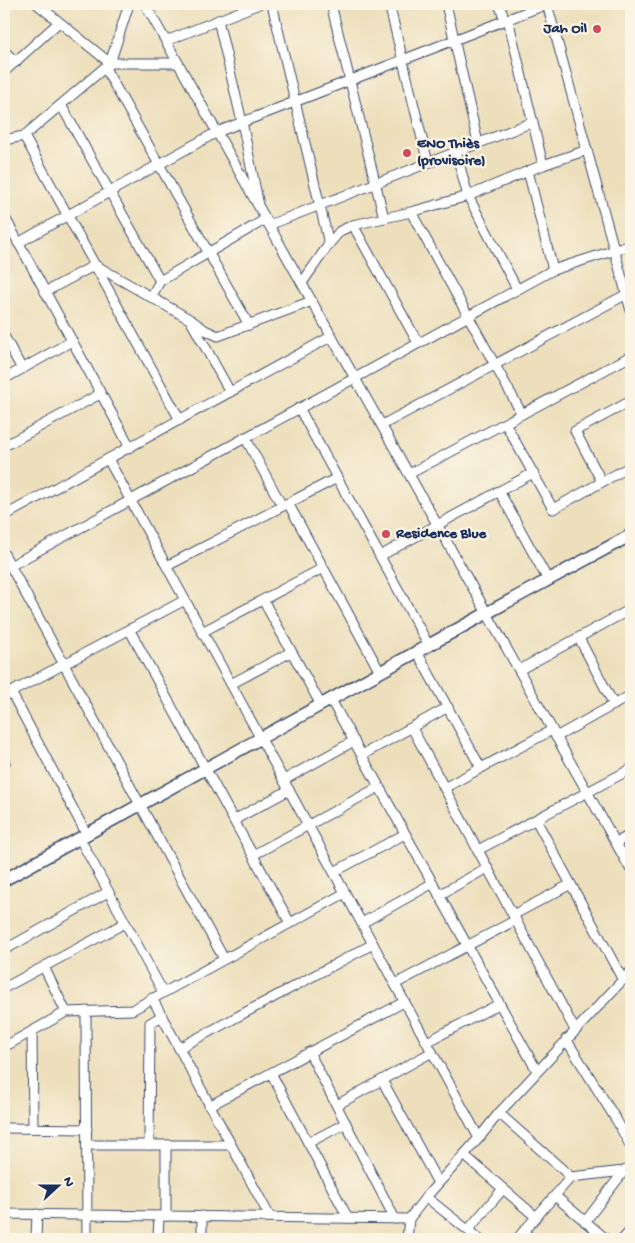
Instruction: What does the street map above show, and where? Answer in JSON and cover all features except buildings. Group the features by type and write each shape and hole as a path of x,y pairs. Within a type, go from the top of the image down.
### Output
{"street":[{"path":"37,4 107,65 248,325"},
{"path":"4,140 24,136 107,65 129,4"},
{"path":"145,4 631,870"},
{"path":"166,41 259,4"},
{"path":"272,4 329,244"},
{"path":"331,4 384,218"},
{"path":"389,4 428,163"},
{"path":"446,4 478,143"},
{"path":"499,4 507,20 543,166"},
{"path":"18,243 217,132 547,4 631,311"},
{"path":"218,20 260,208"},
{"path":"4,72 58,23"},
{"path":"4,51 16,62"},
{"path":"107,65 178,63"},
{"path":"61,105 160,281"},
{"path":"151,297 160,281 208,253 268,222 320,205 533,122"},
{"path":"24,136 180,420"},
{"path":"302,283 340,231 352,225 411,212 468,196 528,171 587,150"},
{"path":"456,152 468,196 517,289"},
{"path":"528,171 553,270"},
{"path":"411,212 522,414"},
{"path":"4,216 130,447"},
{"path":"352,225 418,343"},
{"path":"10,566 553,270 631,245"},
{"path":"45,292 95,265"},
{"path":"95,265 191,320 204,330 218,336 312,302"},
{"path":"382,426 627,294"},
{"path":"191,320 230,392"},
{"path":"4,336 22,369"},
{"path":"4,516 332,336"},
{"path":"4,379 72,341"},
{"path":"409,474 631,356"},
{"path":"4,446 100,394"},
{"path":"602,482 575,431 631,401"},
{"path":"299,408 429,646"},
{"path":"505,423 552,509 631,466"},
{"path":"245,438 323,568 380,672"},
{"path":"108,459 479,1138"},
{"path":"380,556 533,473"},
{"path":"166,566 337,478"},
{"path":"499,491 548,580"},
{"path":"4,880 487,613 631,536"},
{"path":"4,554 224,959"},
{"path":"202,632 323,568"},
{"path":"163,992 108,892 83,837 7,694 185,600"},
{"path":"263,600 292,652 354,741 537,1071"},
{"path":"519,670 631,609"},
{"path":"129,629 290,923"},
{"path":"579,638 614,705"},
{"path":"231,684 292,652"},
{"path":"417,652 481,768"},
{"path":"444,788 631,695"},
{"path":"362,755 448,707"},
{"path":"412,728 575,1030"},
{"path":"284,780 354,741"},
{"path":"478,850 631,769"},
{"path":"253,855 379,787"},
{"path":"234,820 289,790"},
{"path":"536,820 623,980"},
{"path":"334,872 405,834"},
{"path":"616,843 631,834"},
{"path":"439,895 488,868"},
{"path":"362,923 432,883"},
{"path":"395,984 467,946 571,884"},
{"path":"4,950 108,892"},
{"path":"4,1047 66,1012 132,1010 345,893"},
{"path":"4,988 125,923"},
{"path":"179,1048 373,944"},
{"path":"44,967 66,1012"},
{"path":"407,1239 408,1219 426,1197 566,1039 631,971"},
{"path":"152,998 270,1217"},
{"path":"209,1106 404,1002"},
{"path":"427,1042 500,1004"},
{"path":"86,1011 87,1239"},
{"path":"149,1145 150,1023 162,1016"},
{"path":"32,1031 33,1128"},
{"path":"566,1039 631,1147"},
{"path":"309,1052 395,1219"},
{"path":"337,1105 432,1052"},
{"path":"270,1073 348,1218"},
{"path":"382,1080 438,1183"},
{"path":"499,1113 571,1177"},
{"path":"308,1143 346,1123"},
{"path":"4,1128 86,1129"},
{"path":"86,1145 230,1145"},
{"path":"158,1239 162,1216 166,1145"},
{"path":"464,1155 536,1218"},
{"path":"517,1239 571,1177 628,1170"},
{"path":"585,1222 628,1170"},
{"path":"468,1230 503,1189"},
{"path":"555,1196 606,1239"},
{"path":"426,1197 479,1239"},
{"path":"4,1214 408,1219"},
{"path":"36,1239 37,1214"},
{"path":"202,1216 202,1239"},
{"path":"622,1239 631,1230"},
{"path":"523,1232 532,1239"}],"place":[{"name":"Jah Oil","path":"597,29"},
{"name":"ENO Thiès (provisoire)","path":"407,153"},
{"name":"Residence Blue","path":"386,534"}]}
